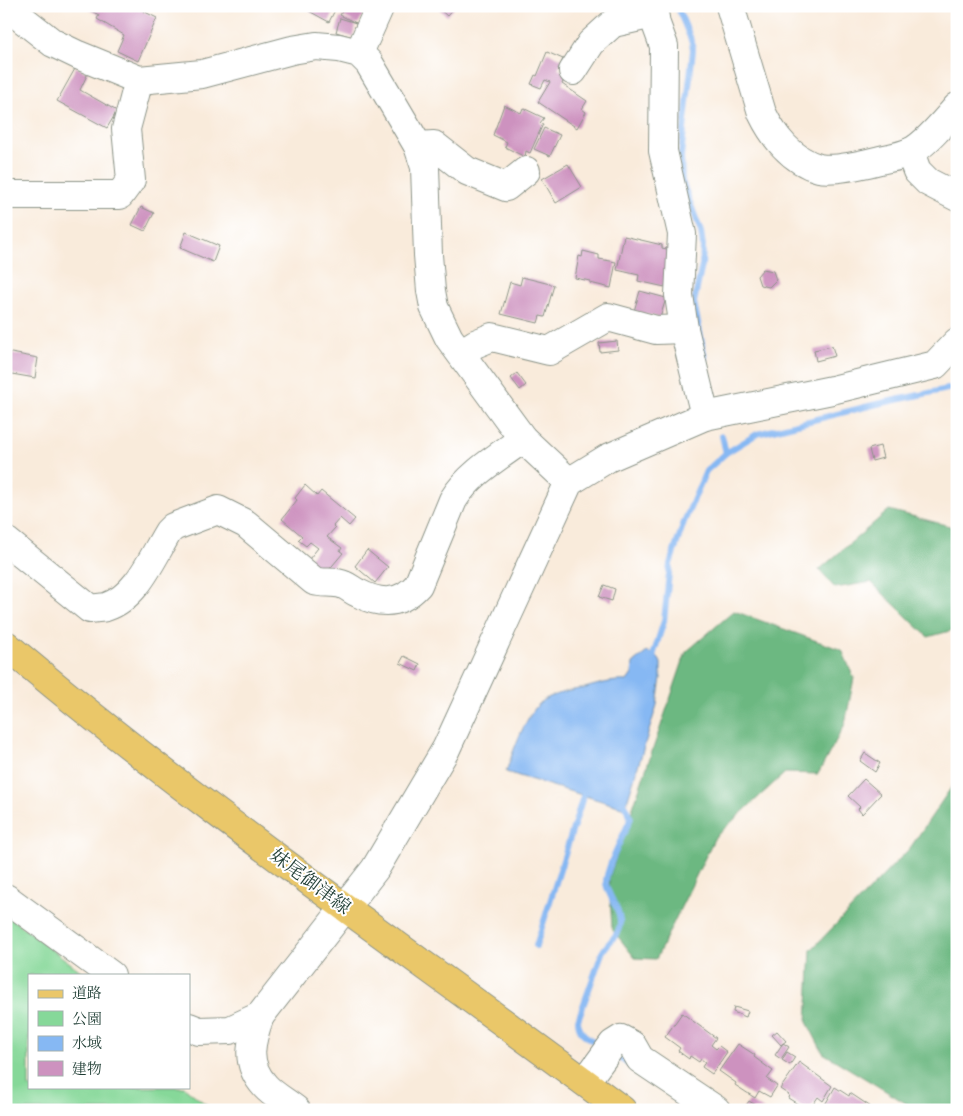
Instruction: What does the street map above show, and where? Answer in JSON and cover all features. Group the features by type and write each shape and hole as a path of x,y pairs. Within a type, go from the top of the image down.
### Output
{"main road":[{"name":"妹尾御津線","path":"6,645 59,690 198,798 344,908 622,1110"}],"street":[{"path":"6,6 53,43 139,80 202,74 292,50 316,46 339,48 359,53 369,63 418,146 425,167 427,246 431,291 434,307 440,322 523,439 569,482"},
{"path":"359,53 380,6"},
{"path":"730,6 762,113 770,130 798,158 818,168 860,165 910,152 942,124 957,107"},
{"path":"574,71 591,43 614,23 653,10 664,46 663,151 682,234 679,295 684,329 705,416"},
{"path":"6,195 120,195 131,180 126,129 139,80"},
{"path":"418,146 434,145 467,171 506,187 526,171"},
{"path":"910,152 917,171 928,182 957,197"},
{"path":"461,353 475,344 492,337 549,351 608,317 656,330 684,329"},
{"path":"296,1110 265,1086 254,1069 250,1053 252,1038 260,1016 381,860 441,757 569,482 608,458 705,416 832,390 935,365 952,356"},
{"path":"6,541 90,609 105,607 120,599 137,583 168,532 173,527 218,510 246,524 314,581 321,584 344,584 359,594 376,600 393,602 411,594 418,586 459,489 468,480 523,439"},
{"path":"6,898 110,974"},
{"path":"190,1027 199,1031 230,1030 260,1016"},
{"path":"585,1082 607,1051 613,1044 621,1040 632,1045 640,1059 716,1110"}],"green space":[{"path":"889,510 957,528 957,629 928,637 871,582 835,588 819,570"},
{"path":"734,611 842,650 854,678 845,724 818,774 785,773 715,837 656,959 635,958 612,929 609,878 686,652"},
{"path":"957,779 957,1110 917,1110 823,1053 807,1022 811,950 910,848"},
{"path":"6,915 85,974 28,974 28,1088 185,1088 213,1110 6,1110"}],"water":[{"path":"647,652 658,657 661,663 661,678 657,705 625,808 506,772 522,731 533,711 540,703 547,698 566,692 616,681 627,681 632,674 633,663"}],"building":[{"path":"82,6 145,6 143,11 157,18 138,61 117,51 124,35 97,19 99,15"},
{"path":"312,6 337,6 329,22 309,11"},
{"path":"345,6 368,6 358,24 340,15"},
{"path":"436,6 456,6 447,16"},
{"path":"340,18 356,23 353,37 336,32"},
{"path":"547,52 563,59 558,69 567,73 562,84 587,101 582,109 586,112 577,128 538,102 550,82 545,80 541,88 531,84 535,75 537,76"},
{"path":"76,67 88,73 80,90 117,111 107,128 57,101"},
{"path":"504,105 521,113 523,108 544,118 540,123 543,124 530,153 526,151 525,157 505,147 507,142 493,135"},
{"path":"544,128 560,135 550,156 534,149"},
{"path":"568,164 582,187 556,203 542,179"},
{"path":"141,207 154,213 145,231 132,225"},
{"path":"186,232 219,246 213,262 180,248"},
{"path":"624,236 662,245 662,248 671,250 665,287 638,281 639,275 617,270"},
{"path":"583,251 599,255 599,259 616,262 611,288 575,278 579,256 582,257"},
{"path":"763,269 773,271 776,280 769,287 760,285 757,276"},
{"path":"522,277 554,285 545,317 540,316 538,323 501,314 510,282 520,285"},
{"path":"640,291 666,298 660,318 634,311"},
{"path":"617,341 618,350 600,352 599,343"},
{"path":"832,346 835,356 816,361 814,350"},
{"path":"6,352 38,358 35,378 6,373"},
{"path":"517,373 526,385 520,390 511,378"},
{"path":"880,446 883,458 872,461 869,449"},
{"path":"305,485 317,496 321,491 355,519 349,526 340,518 333,526 335,528 327,537 342,548 340,551 343,553 322,578 305,564 318,548 310,542 306,546 298,540 302,536 282,519 297,500 295,498"},
{"path":"367,550 388,567 375,583 355,566"},
{"path":"604,585 615,589 612,601 599,597"},
{"path":"404,656 420,664 417,671 400,663"},
{"path":"865,753 880,763 875,772 860,761"},
{"path":"864,779 881,794 862,814 858,809 860,807 848,796"},
{"path":"734,1007 748,1011 746,1017 733,1012"},
{"path":"682,1013 716,1038 711,1045 716,1049 719,1046 727,1052 712,1074 702,1067 705,1062 701,1059 699,1062 690,1056 689,1059 678,1051 680,1048 665,1037"},
{"path":"777,1031 786,1041 781,1045 772,1035"},
{"path":"783,1043 789,1047 781,1059 775,1055"},
{"path":"738,1044 755,1055 754,1057 773,1071 767,1079 777,1086 770,1097 759,1091 755,1098 735,1085 736,1083 719,1071"},
{"path":"787,1052 795,1057 790,1065 782,1060"},
{"path":"799,1062 832,1086 823,1101 818,1097 810,1109 804,1108 788,1098 789,1095 780,1089"},
{"path":"835,1087 849,1096 850,1093 871,1107 869,1110 822,1110"},
{"path":"749,1101 764,1110 743,1110"}],"waterway":[{"path":"677,6 692,42 693,50 681,156 682,181 701,232 703,246 702,265 694,302 705,358"},
{"path":"651,662 664,621 670,564 684,522 706,471 726,453 757,434 877,404 957,387"},
{"path":"722,436 726,453"},
{"path":"536,946 586,787"},
{"path":"602,1047 583,1033 578,1020 602,953 618,931 620,925 620,919 606,883 612,860 631,818 623,802"},
{"path":"614,1055 633,1067"}]}
